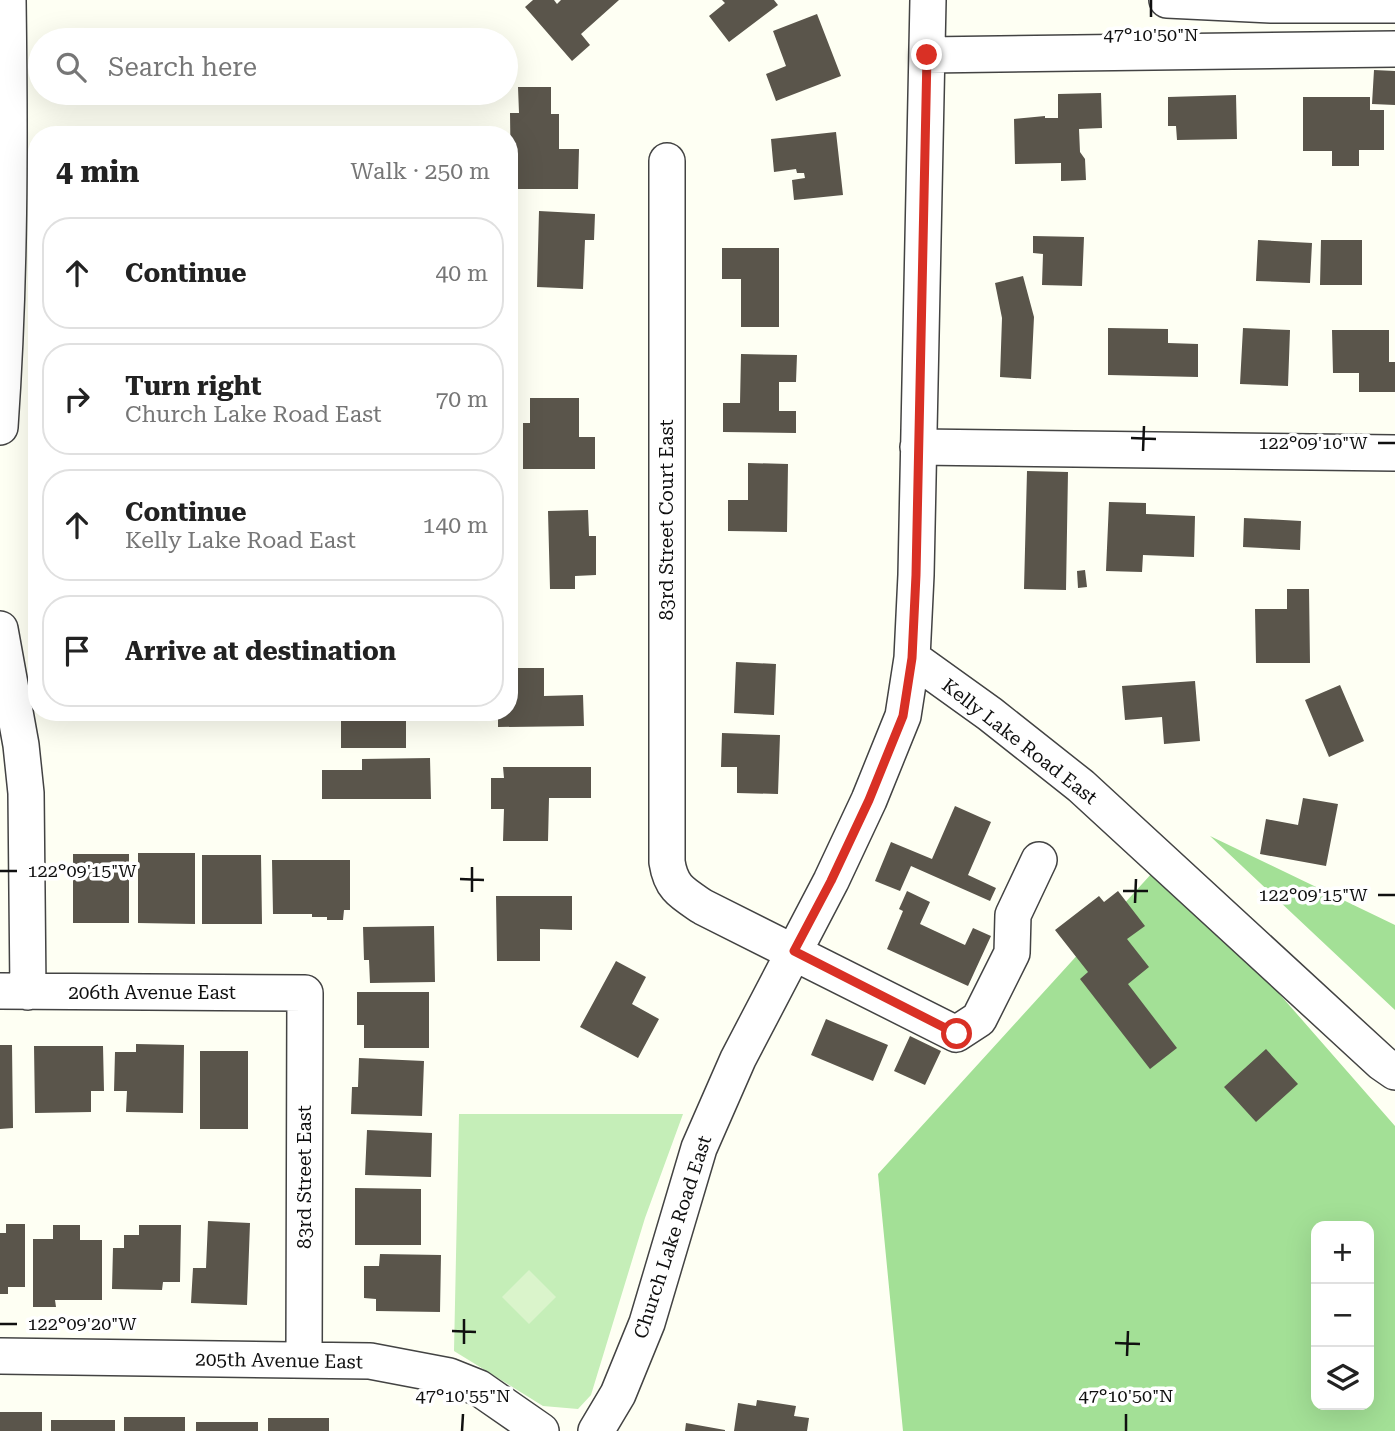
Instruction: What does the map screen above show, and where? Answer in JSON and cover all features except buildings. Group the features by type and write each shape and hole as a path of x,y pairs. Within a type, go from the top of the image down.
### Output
{"street":[{"path":"0,427 6,320 10,135 8,0"},
{"path":"912,658 928,0"},
{"path":"1167,0 1271,5 1395,5"},
{"path":"927,55 1395,49"},
{"name":"83rd Street Court East","path":"667,161 667,862 670,878 681,893 794,951"},
{"path":"918,447 1389,454"},
{"path":"0,629 21,746 26,793 14,991"},
{"name":"Church Lake Road East","path":"596,1431 618,1394 647,1323 699,1148 738,1059 863,811 903,716 912,658"},
{"name":"Kelly Lake Road East","path":"912,658 990,714 1081,786 1382,1063 1395,1072"},
{"path":"794,951 957,1034 979,1018 1012,953 1013,915 1039,860"},
{"name":"206th Avenue East","path":"14,991 305,993"},
{"name":"83rd Street East","path":"304,1360 305,993"},
{"name":"205th Avenue East","path":"0,1356 370,1361 449,1376 479,1388 541,1431"}],"green space":[{"path":"1210,836 1395,925 1395,1010"},
{"path":"1163,861 1395,1126 1395,1431 903,1431 878,1174"},
{"path":"459,1114 683,1114 645,1218 591,1395 578,1409 543,1406 454,1351"},
{"path":"529,1270 556,1297 529,1324 502,1297"}],"route":[{"path":"927,55 912,658 903,716 869,800 794,951 957,1034"}]}
